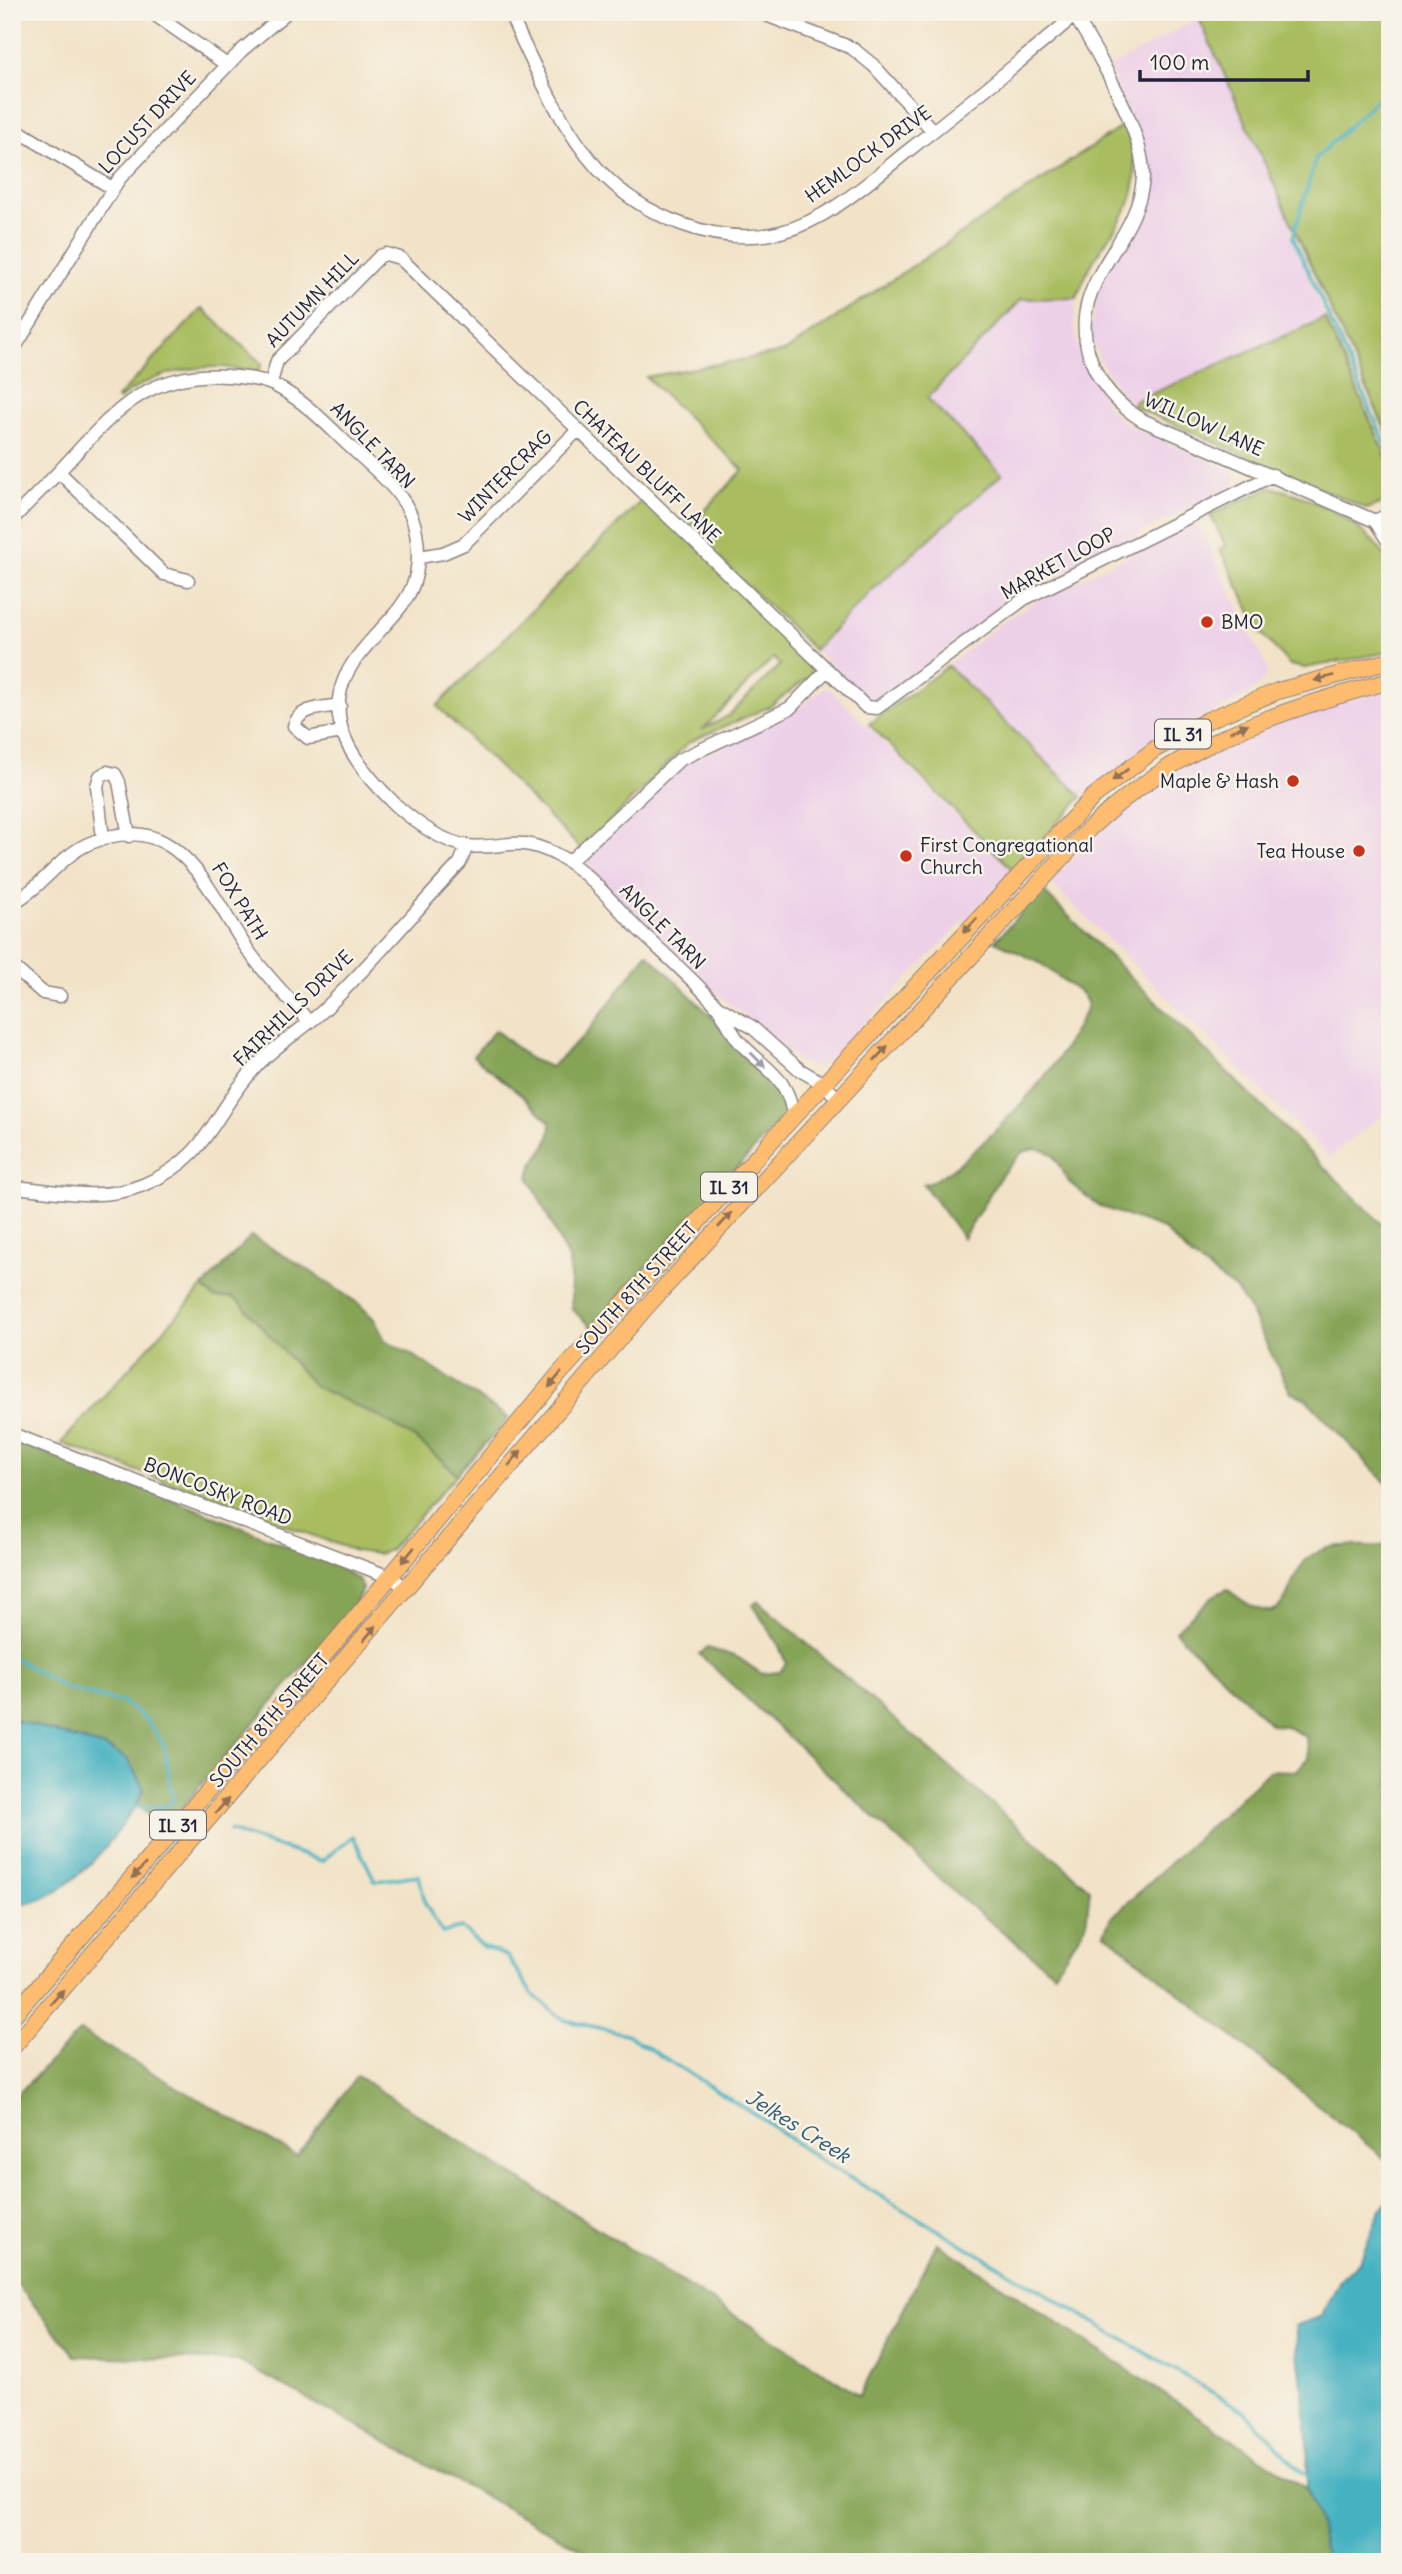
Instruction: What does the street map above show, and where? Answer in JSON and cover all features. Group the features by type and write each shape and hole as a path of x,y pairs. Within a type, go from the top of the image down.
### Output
{"main road":[{"name":"SOUTH 8TH STREET","path":"12,2017 390,1577 561,1372 1060,830 1116,777 1155,749 1208,720 1255,699 1390,661"},
{"name":"SOUTH 8TH STREET","path":"12,2048 648,1305 1090,828 1129,793 1191,752 1242,727 1286,709 1390,681"}],"street":[{"name":"LOCUST DRIVE","path":"151,12 227,65"},
{"name":"LOCUST DRIVE","path":"12,352 112,188 227,65 287,12"},
{"name":"HEMLOCK DRIVE","path":"509,12 562,117 599,170 626,194 681,225 724,233 781,232 824,213 933,131 1073,14"},
{"path":"758,12 852,48 874,66 933,131"},
{"name":"WILLOW LANE","path":"1073,14 1119,101 1139,150 1142,169 1136,207 1096,278 1085,313 1084,338 1092,365 1109,392 1142,420 1375,521"},
{"path":"12,127 112,188"},
{"path":"1390,203 1390,219"},
{"name":"AUTUMN HILL","path":"271,383 277,361 380,256 394,255"},
{"name":"CHATEAU BLUFF LANE","path":"394,255 401,258 577,431 866,707 877,708"},
{"name":"ANGLE TARN","path":"12,520 118,408 158,386 208,375 271,383 317,414 391,485 415,527 419,557 416,579 408,600 348,672 340,705 342,732 354,760 400,808 437,834 467,846 513,842 537,846 570,861 717,1006 752,1027 800,1070 824,1084 838,1099"},
{"name":"WINTERCRAG","path":"419,557 443,553 464,544 577,431"},
{"path":"59,472 164,574 188,580"},
{"name":"MARKET LOOP","path":"877,708 1024,599 1273,475"},
{"path":"1390,514 1375,521 1390,544"},
{"path":"570,861 679,760 790,708 827,670"},
{"path":"340,705 303,712 296,718 294,726 308,738 342,732"},
{"path":"103,839 97,786 100,776 107,772 115,774 119,782 129,836"},
{"name":"FOX PATH","path":"12,903 41,883 86,845 103,839 129,836 166,845 192,863 251,955 309,1022"},
{"name":"FAIRHILLS DRIVE","path":"12,1187 80,1196 105,1194 141,1186 169,1172 192,1155 253,1070 275,1047 331,1002 460,863 467,846"},
{"path":"12,966 43,993 60,996"},
{"name":"ANGLE TARN","path":"717,1006 738,1040 781,1083 791,1101 793,1117"},
{"name":"BONCOSKY ROAD","path":"12,1434 390,1577 407,1588"}],"shaded area":[{"path":"1198,18 1292,225 1289,231 1325,318 1128,403 1099,359 1090,331 1099,291 1147,189 1149,170 1110,67"},
{"path":"1077,298 1074,323 1079,355 1109,409 1121,421 1140,431 1230,470 1235,476 1234,485 1026,591 981,621 917,673 877,700 868,700 815,650 870,593 1002,474 927,398 1022,299"},
{"path":"1197,521 1267,668 1266,677 1251,693 1157,740 1083,797 948,665 1002,622 1033,603"},
{"path":"829,688 1012,871 827,1062 813,1067 800,1062 709,986 593,876 586,865 588,858 653,789 667,783 687,763 787,715 823,689"},
{"path":"1390,690 1390,1110 1329,1157 1050,882 1104,826 1168,776 1235,738 1307,712"}],"green space":[{"path":"1196,12 1390,12 1390,180 1382,206 1390,238 1390,440"},
{"path":"1124,125 1133,155 1135,179 1131,199 1087,273 1077,298 1022,299 927,398 1002,474 869,593 814,650 688,528 743,470 646,377 784,352"},
{"path":"202,308 262,364 259,371 221,367 194,368 154,379 119,400 117,398"},
{"path":"1325,318 1390,465 1390,500 1367,509 1132,406 1135,401"},
{"path":"1271,487 1305,498 1338,514 1380,549 1390,563 1390,652 1305,668 1290,665 1261,633 1220,549 1226,546 1210,515"},
{"path":"648,494 793,638 787,644 812,668 813,674 769,707 689,742 582,850 437,706","holes":["773,658 780,665 728,716 702,730"]},
{"path":"948,666 1082,797 1013,870 869,724"},
{"path":"1042,890 1390,1232 1390,1487 1305,1398 1291,1393 1248,1307 1236,1290 1193,1258 1163,1229 1099,1206 1069,1182 1053,1155 1033,1148 1021,1153 1002,1174 963,1238 923,1184 955,1167 1012,1113 1054,1064 1085,1012 1087,1003 1083,995 1040,963 995,941"},
{"path":"647,953 714,1019 745,1059 781,1094 786,1106 781,1120 591,1327 572,1309 569,1261 529,1177 548,1141 551,1123 523,1096 473,1056 495,1030 530,1059 551,1067 586,1034"},
{"path":"251,1236 359,1304 374,1319 385,1340 509,1418 457,1474 419,1441 380,1417 314,1386 240,1302 231,1297 214,1298 203,1287"},
{"path":"203,1287 214,1298 231,1297 240,1301 314,1386 380,1417 419,1441 457,1474 390,1550 378,1554 355,1551 61,1443"},
{"path":"12,1440 194,1508 341,1568 360,1581 362,1589 353,1609 163,1829 137,1804 144,1789 127,1759 107,1748 12,1719"},
{"path":"1390,1545 1390,2163 1104,1933 1110,1919 1270,1770 1295,1771 1308,1758 1306,1737 1286,1726 1271,1725 1175,1631 1213,1596 1227,1589 1250,1605 1266,1611 1276,1609 1284,1601 1303,1563 1324,1549"},
{"path":"758,1601 1090,1889 1086,1925 1054,1973 962,1899 699,1654 708,1648 737,1657 762,1674 780,1672 786,1663 779,1646 753,1605"},
{"path":"80,2031 297,2156 357,2076 860,2395 937,2243 1307,2489 1316,2510 1327,2562 605,2562 238,2361 75,2356 12,2278 12,2100"}],"water":[{"path":"12,1719 107,1748 127,1759 144,1789 123,1825 90,1864 71,1881 32,1902 12,1904"},
{"path":"1390,2198 1390,2562 1327,2562 1316,2510 1307,2489 1308,2438 1295,2326 1322,2316 1340,2280 1360,2261 1380,2211"}],"waterway":[{"path":"1390,86 1316,158 1293,237 1390,454"},
{"path":"12,1657 65,1688 124,1703 146,1720 164,1745 173,1802 166,1806 132,1808"},
{"name":"Jelkes Creek","path":"230,1831 322,1861 353,1836 375,1881 419,1875 425,1903 442,1933 461,1928 483,1947 507,1956 532,1994 564,2020 626,2034 764,2120 818,2159 1244,2411 1301,2471 1311,2477"}],"place":[{"name":"BMO","path":"1207,622"},
{"name":"Maple & Hash","path":"1293,781"},
{"name":"Tea House","path":"1359,851"},
{"name":"First Congregational Church","path":"906,856"}]}
